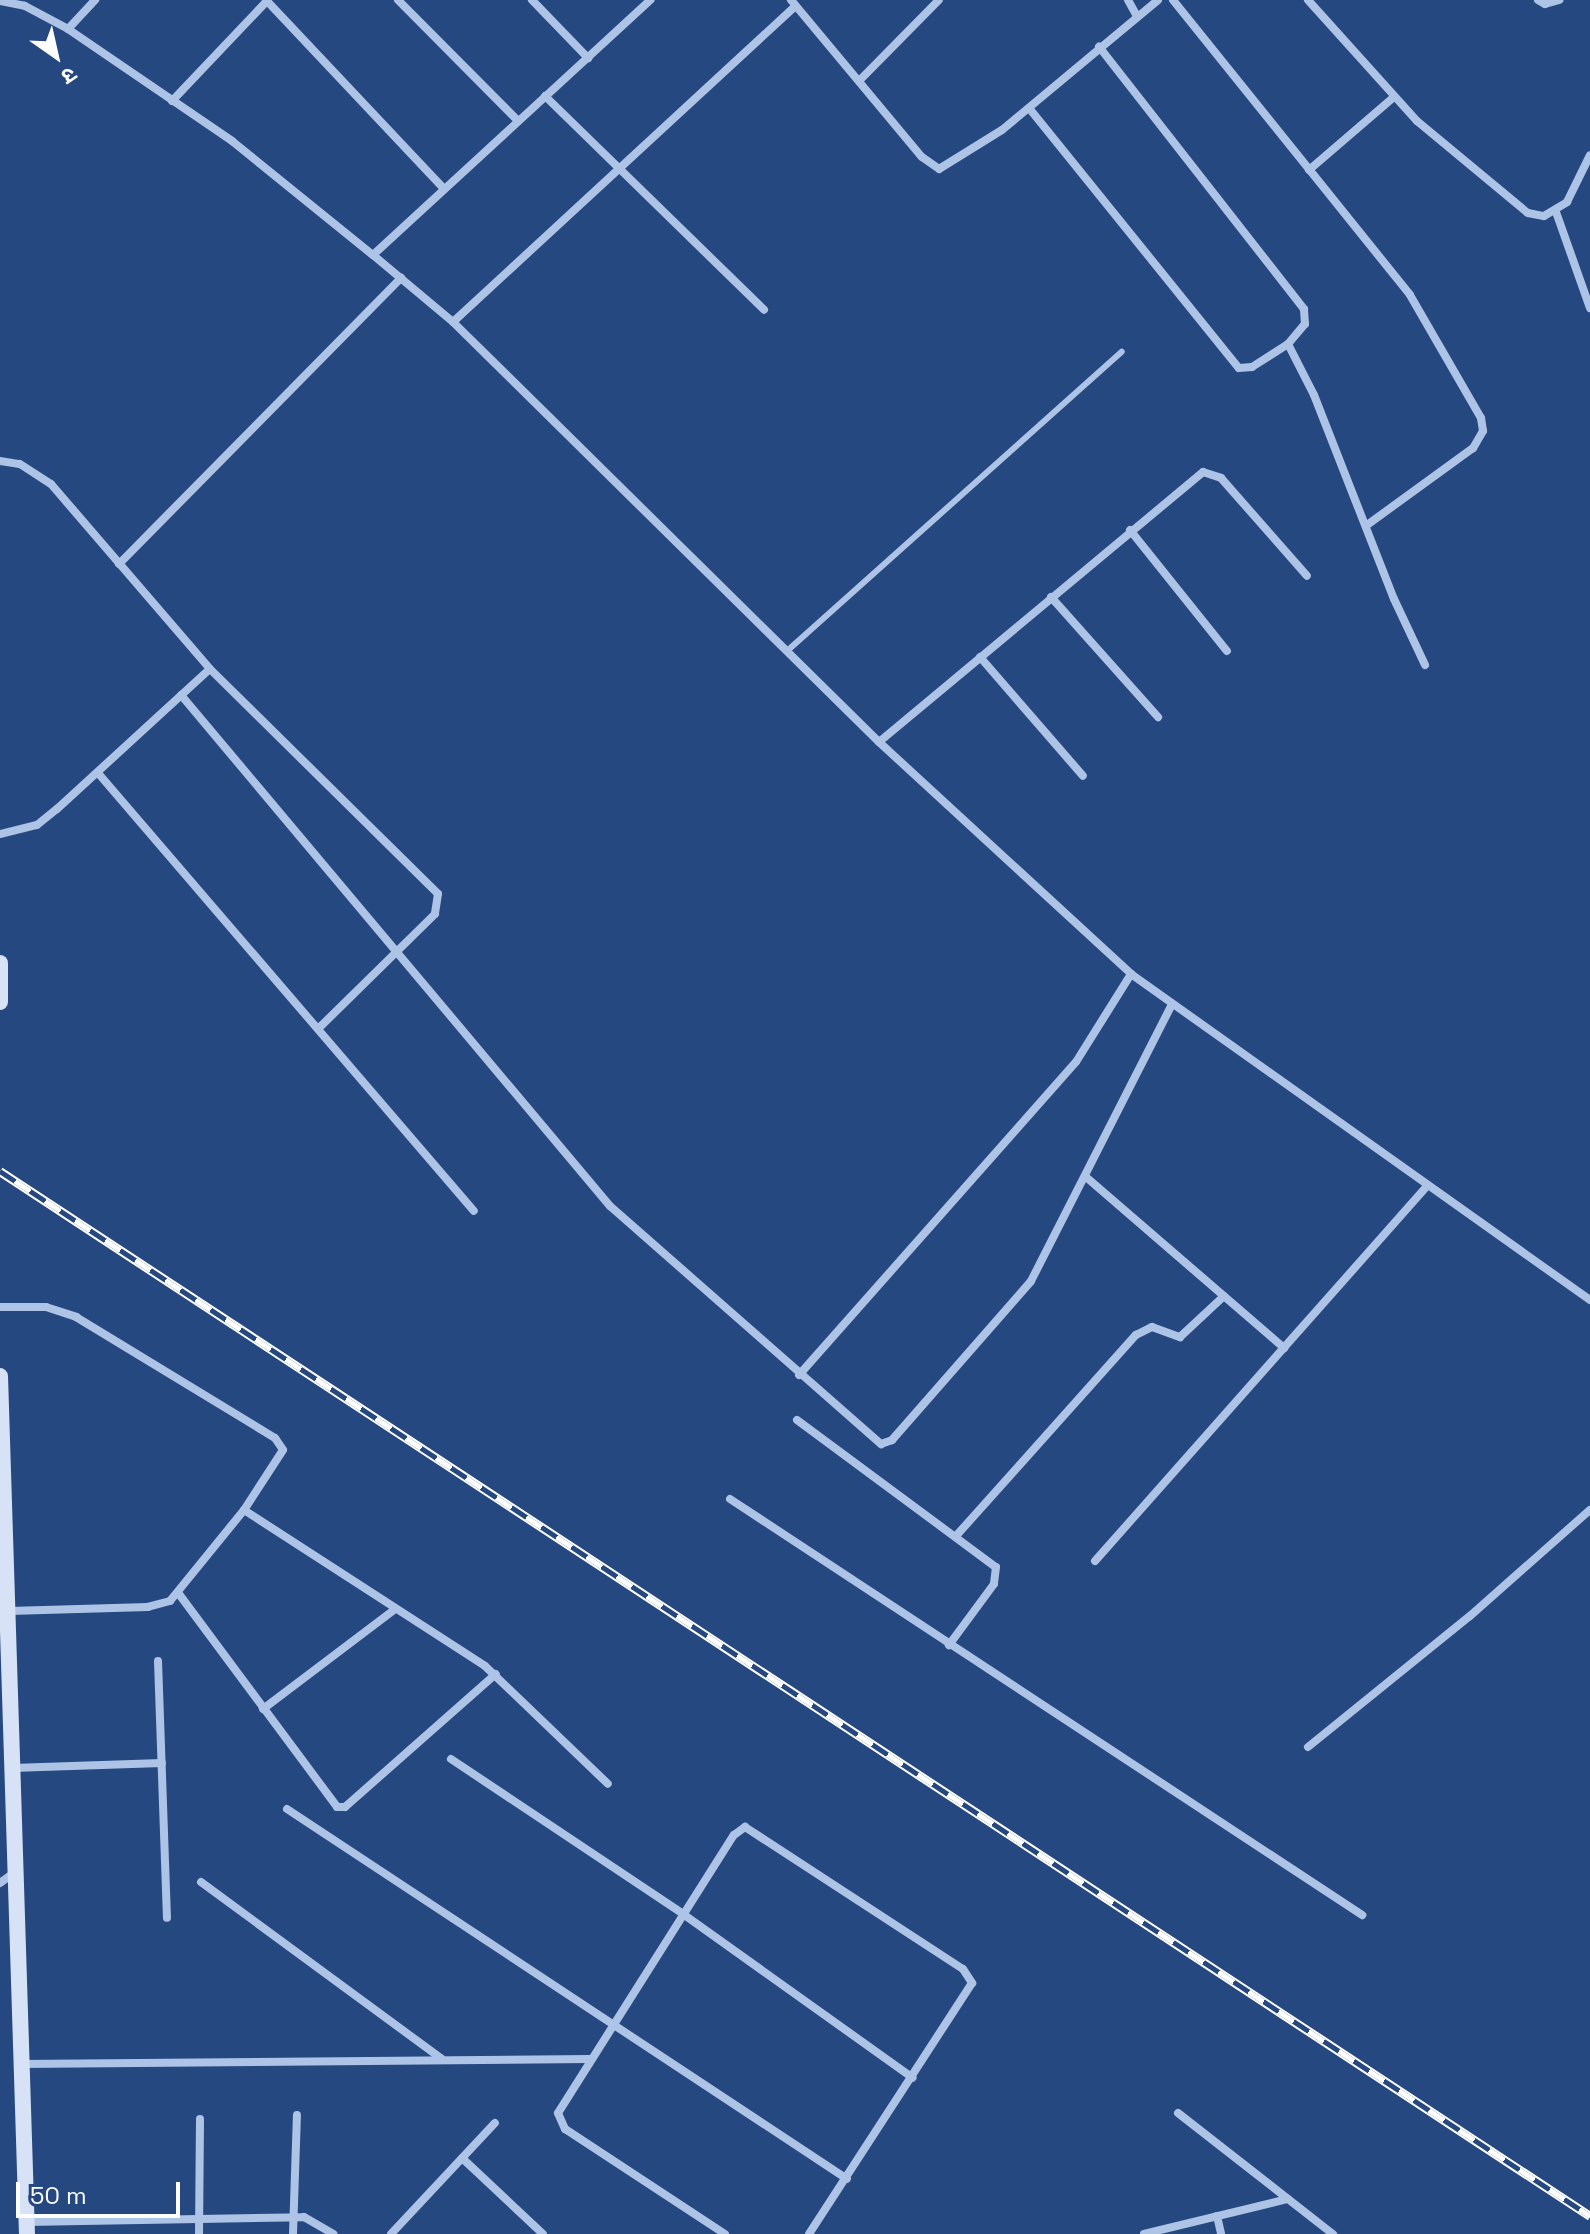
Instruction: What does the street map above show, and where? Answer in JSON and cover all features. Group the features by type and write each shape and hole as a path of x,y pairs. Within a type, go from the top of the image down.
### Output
{"main road":[{"path":"0,963 0,1002"},
{"path":"0,1376 27,2228"}],"street":[{"path":"68,29 95,0"},
{"path":"172,101 268,0 444,189"},
{"path":"398,0 518,121"},
{"path":"532,0 588,58"},
{"path":"373,255 650,0"},
{"path":"860,80 939,0"},
{"path":"1128,0 1137,16"},
{"path":"453,322 619,171 794,3 922,157 939,169 1029,108 1158,0"},
{"path":"1173,0 1410,295 1483,431 1473,448 1367,525"},
{"path":"1308,0 1394,97 1528,213 1556,212 1567,202 1590,155"},
{"path":"1538,0 1545,4 1559,0"},
{"path":"0,1 25,6 68,29 232,141 373,255 453,322 879,742 1131,974 1590,1300"},
{"path":"1029,108 1239,368 1252,367 1288,344 1305,324 1304,309 1099,47"},
{"path":"545,96 764,310"},
{"path":"1309,170 1394,97"},
{"path":"1556,212 1590,308"},
{"path":"119,564 401,278"},
{"path":"1288,344 1425,665"},
{"path":"0,461 20,464 51,484 210,669 432,884 439,904 435,914 399,953 318,1029"},
{"path":"879,742 1188,481 1212,472 1307,576"},
{"path":"1130,530 1227,651"},
{"path":"1051,597 1158,717"},
{"path":"980,657 1083,776"},
{"path":"0,834 37,825 210,669"},
{"path":"181,695 610,1206 875,1441 892,1440 1025,1290 1086,1177 1172,1004"},
{"path":"98,773 474,1211"},
{"path":"799,1375 1076,1062 1131,974"},
{"path":"1086,1177 1284,1348"},
{"path":"1095,1561 1428,1185"},
{"path":"956,1536 1136,1335 1152,1327 1180,1337 1224,1296"},
{"path":"0,1307 46,1307 76,1317 275,1438 282,1459 179,1594 160,1606 9,1611"},
{"path":"797,1420 991,1560 997,1575 949,1645"},
{"path":"730,1499 1362,1915"},
{"path":"244,1510 496,1674 608,1784"},
{"path":"1308,1747 1470,1616 1590,1510"},
{"path":"179,1594 331,1802 345,1807 496,1674"},
{"path":"263,1709 395,1609"},
{"path":"158,1661 167,1918"},
{"path":"451,1759 683,1914 913,2078"},
{"path":"12,1768 162,1763"},
{"path":"287,1809 615,2022 847,2179"},
{"path":"725,2234 565,2129 560,2107 734,1835 745,1827 753,1828 963,1969 972,1990 809,2234"},
{"path":"0,1883 14,1872"},
{"path":"201,1882 443,2060"},
{"path":"20,2064 590,2059"},
{"path":"1178,2113 1333,2234"},
{"path":"293,2234 297,2217 297,2115"},
{"path":"199,2234 200,2119"},
{"path":"391,2234 495,2123"},
{"path":"462,2158 543,2234"},
{"path":"1144,2234 1288,2199"},
{"path":"1217,2216 1221,2234"},
{"path":"27,2228 297,2217 314,2219 334,2234"}],"lane":[{"path":"787,651 1122,352"}],"railway":[{"path":"0,1171 1590,2216"}]}
